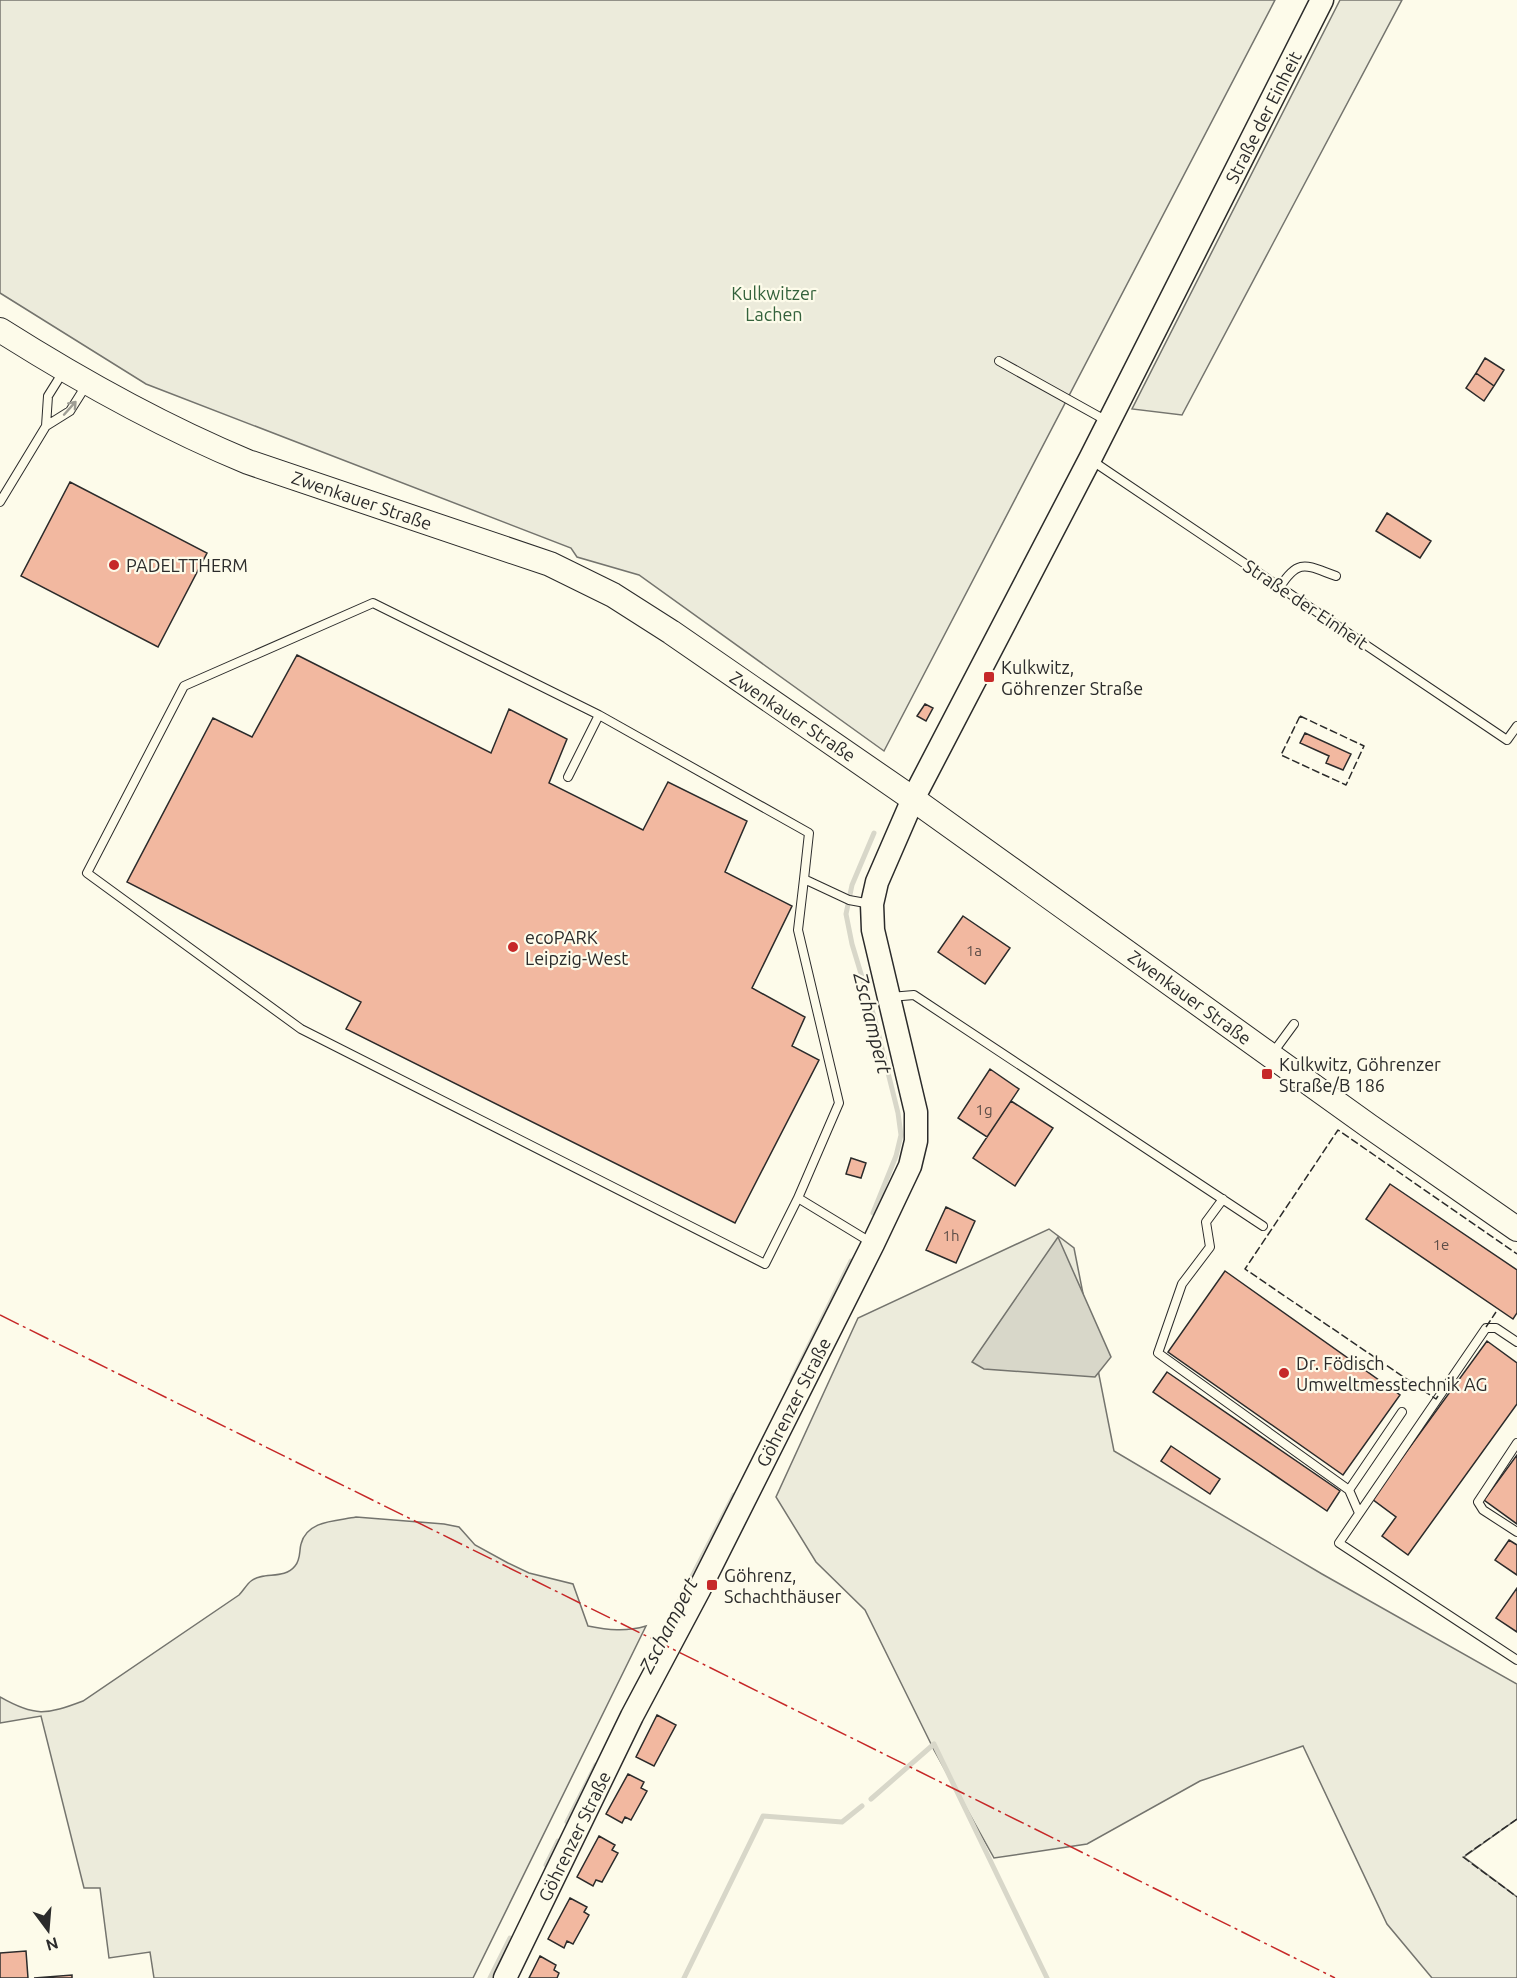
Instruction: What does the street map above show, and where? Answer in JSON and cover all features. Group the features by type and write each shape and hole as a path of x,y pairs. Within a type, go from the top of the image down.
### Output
{"main road":[{"name":"Zwenkauer Straße","path":"0,330 64,371 199,442 238,458 550,564 612,595 671,632 913,799 1517,1229"}],"street":[{"name":"Straße der Einheit","path":"913,799 1090,459 1107,421 1322,0"},
{"name":"Göhrenzer Straße","path":"505,1978 632,1716 699,1590 910,1166 916,1141 916,1112 873,930 872,904 877,882 913,799"}],"lane":[{"path":"999,361 1107,421"},
{"path":"46,426 48,396 64,371"},
{"path":"0,501 46,426 70,411 88,384"},
{"name":"Straße der Einheit","path":"1090,459 1507,740 1517,726"},
{"path":"1280,587 1292,570 1297,567 1304,566 1336,576"},
{"path":"373,603 599,715 809,833 804,879 798,930 839,1103 798,1198 765,1264 301,1029 87,873 184,686 373,603"},
{"path":"568,777 599,715"},
{"path":"804,879 849,900 872,904"},
{"path":"888,997 914,995 1263,1226"},
{"path":"1271,1055 1294,1024"},
{"path":"798,1198 873,1244"},
{"path":"1223,1199 1206,1222 1210,1247 1182,1284 1158,1353 1349,1490 1359,1513"},
{"path":"1517,1342 1496,1328 1486,1328 1339,1543 1517,1660"},
{"path":"1349,1490 1402,1413"},
{"path":"1517,1443 1478,1502 1483,1510 1517,1532"}],"green space":[{"name":"Kulkwitzer Lachen","path":"0,0 1275,0 884,751 639,575 577,557 571,548 146,384 0,293"},
{"path":"1340,0 1402,0 1182,415 1132,409"},
{"path":"1049,1229 1074,1248 1114,1451 1322,1574 1517,1684 1517,1819 1464,1857 1517,1897 1517,1978 1432,1978 1387,1924 1303,1746 1200,1781 1087,1844 994,1858 934,1750 865,1610 816,1562 776,1497 858,1318"},
{"path":"356,1517 459,1527 475,1545 508,1563 529,1573 573,1584 588,1626 617,1630 646,1626 473,1978 154,1978 150,1952 109,1958 100,1888 84,1888 41,1716 0,1723 0,1697 23,1708 41,1712 83,1701 239,1595 251,1581 261,1576 285,1573 290,1570 297,1563 301,1544 309,1530 324,1523"}],"shaded area":[{"path":"1058,1237 1111,1357 1095,1377 984,1369 972,1362"}],"building":[{"path":"1485,358 1504,370 1494,386 1476,373"},
{"path":"1476,373 1494,386 1484,401 1466,388"},
{"name":"PADELTTHERM","path":"70,482 207,553 158,647 21,576"},
{"path":"1387,513 1431,541 1420,558 1376,531"},
{"name":"ecoPARK Leipzig-West","path":"297,655 491,753 509,709 567,739 549,783 643,830 668,782 747,821 725,872 792,906 752,988 805,1017 792,1046 819,1060 735,1223 346,1029 361,1002 127,882 213,718 252,737"},
{"path":"925,704 933,708 926,721 917,716"},
{"path":"1305,733 1351,754 1343,770 1326,763 1329,756 1300,743"},
{"path":"963,916 1010,948 985,984 938,952"},
{"path":"990,1069 1019,1089 987,1137 958,1118"},
{"path":"1011,1101 1053,1128 1015,1186 973,1158"},
{"path":"851,1158 866,1163 861,1178 846,1174"},
{"path":"1390,1184 1517,1270 1517,1313 1513,1319 1366,1219"},
{"path":"946,1207 975,1221 956,1263 926,1250"},
{"name":"Dr. Födisch Umweltmesstechnik AG","path":"1225,1271 1400,1395 1343,1475 1168,1352"},
{"path":"1487,1341 1517,1363 1517,1404 1408,1555 1382,1536 1396,1517 1372,1499"},
{"path":"1167,1372 1340,1491 1327,1511 1153,1392"},
{"path":"1171,1446 1220,1479 1210,1494 1161,1461"},
{"path":"1517,1455 1517,1524 1484,1500"},
{"path":"1509,1540 1517,1545 1517,1575 1495,1560"},
{"path":"1517,1588 1517,1632 1496,1618"},
{"path":"657,1715 676,1725 654,1766 636,1757"},
{"path":"628,1774 644,1782 641,1788 647,1791 631,1820 625,1817 622,1823 606,1814"},
{"path":"599,1836 615,1845 612,1850 618,1853 602,1882 596,1880 593,1886 577,1877"},
{"path":"570,1898 587,1907 584,1912 589,1915 573,1944 567,1941 564,1948 548,1939"},
{"path":"26,1951 28,1978 0,1978 0,1953"},
{"path":"540,1956 556,1965 554,1970 559,1973 557,1978 529,1978"},
{"path":"72,1975 72,1978 34,1978"}],"waterway":[{"name":"Zschampert","path":"873,1213 896,1156 901,1135 898,1113 875,1020 852,944 846,914 852,885 874,833"},
{"name":"Zschampert","path":"792,1380 851,1261"},
{"name":"Zschampert","path":"664,1631 734,1495"},
{"path":"871,1799 934,1744 1047,1978"},
{"name":"Zschampert","path":"567,1822 596,1765"},
{"path":"684,1978 763,1816 842,1822 862,1806"},
{"name":"Zschampert","path":"546,1865 558,1841"},
{"name":"Zschampert","path":"490,1978 510,1938"}],"fence":[{"path":"1300,716 1364,746 1346,785 1281,755 1300,716"},
{"path":"1438,1396 1436,1399 1245,1269 1338,1130 1517,1254"},
{"path":"1486,1327 1496,1312"},
{"path":"1517,1819 1463,1857 1517,1897"}],"power":[{"path":"0,1315 1335,1978"}],"place":[{"name":"PADELTTHERM","path":"114,565"},
{"name":"Kulkwitz, Göhrenzer Straße","path":"989,677"},
{"name":"ecoPARK Leipzig-West","path":"513,947"},
{"name":"Kulkwitz, Göhrenzer Straße/B 186","path":"1267,1074"},
{"name":"Dr. Födisch Umweltmesstechnik AG","path":"1284,1373"},
{"name":"Göhrenz, Schachthäuser","path":"712,1585"}]}
